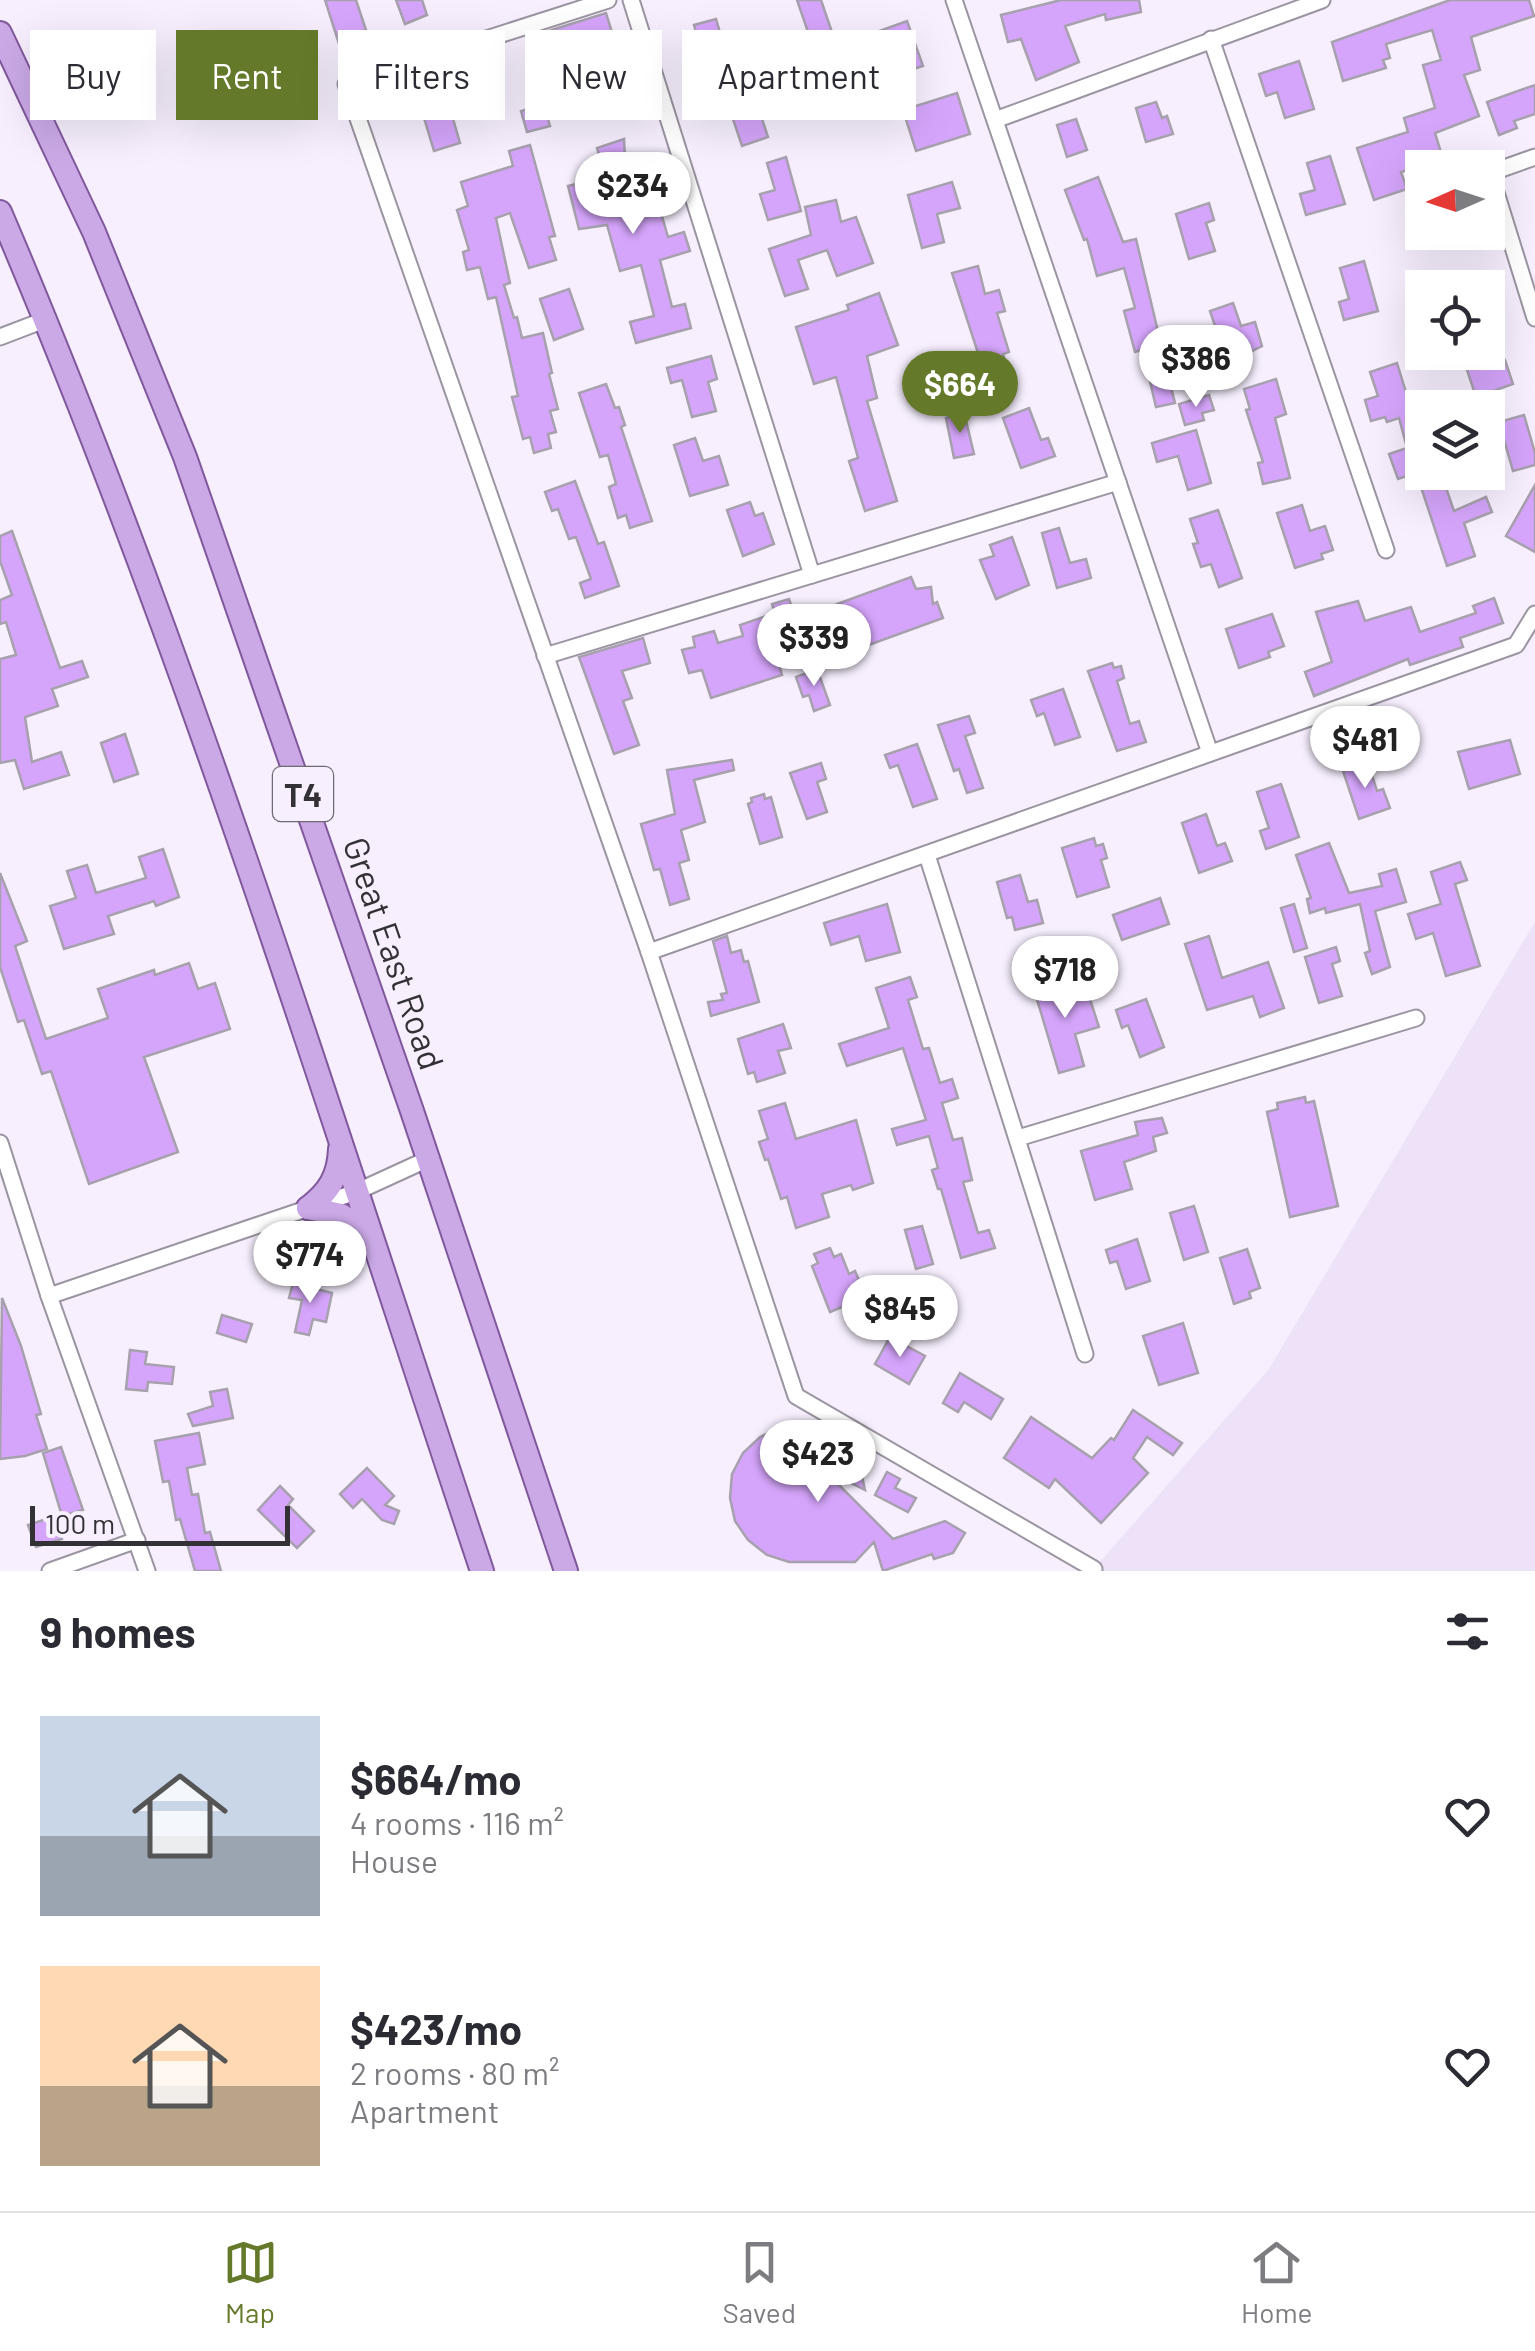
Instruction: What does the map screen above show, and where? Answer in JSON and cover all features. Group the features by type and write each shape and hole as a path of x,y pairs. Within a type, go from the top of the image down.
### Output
{"main road":[{"name":"Great East Road","path":"0,33 94,232 185,457 566,1571"},
{"name":"T4","path":"0,212 47,319 164,628 482,1571"},
{"path":"308,1208 334,1182 340,1164 340,1145"},
{"path":"308,1208 341,1215 370,1234"}],"street":[{"path":"608,0 346,84 648,952 796,1396 1094,1570"},
{"path":"631,0 812,575"},
{"path":"954,0 1210,753"},
{"path":"995,120 1322,0"},
{"path":"1211,39 1386,550"},
{"path":"1535,157 1490,172 1535,318"},
{"path":"0,336 47,319"},
{"path":"546,656 1118,482"},
{"path":"648,952 1516,645 1535,614"},
{"path":"927,855 1085,1354"},
{"path":"1018,1138 1416,1018"},
{"path":"0,1143 148,1571"},
{"path":"50,1296 356,1192 428,1159"},
{"path":"50,1571 137,1540"}],"shaded area":[{"path":"1535,922 1535,1571 1092,1571 1269,1369"}],"building":[{"path":"325,0 356,0 366,30 338,30 338,41"},
{"path":"396,0 422,0 427,15 405,24"},
{"path":"797,0 821,0 831,30 807,30"},
{"path":"1061,0 1139,0 1141,12 1106,20 1105,14 1065,26 1079,62 1036,80 1021,39 1008,42 1001,15"},
{"path":"1450,0 1529,0 1534,16 1471,37 1480,70 1464,75 1479,116 1435,133 1440,150 1405,150 1405,171 1401,172 1405,190 1374,200 1357,148 1408,132 1404,118 1435,108 1423,65 1441,60 1432,30 1386,44 1390,58 1383,60 1386,68 1343,81 1332,42"},
{"path":"606,13 611,30 551,30"},
{"path":"716,19 719,30 695,30 694,25"},
{"path":"907,21 910,30 882,30"},
{"path":"916,46 923,66 916,68"},
{"path":"1299,61 1314,109 1285,118 1277,92 1266,96 1259,74"},
{"path":"1535,85 1535,114 1514,121 1517,128 1499,135 1487,102"},
{"path":"957,93 970,134 916,151 906,120 916,120 916,106"},
{"path":"1156,102 1162,118 1167,116 1173,134 1146,142 1136,108"},
{"path":"525,110 525,120 548,120 550,126 527,132 521,111"},
{"path":"1076,119 1087,150 1067,157 1057,125"},
{"path":"425,120 453,120 460,143 434,151"},
{"path":"733,120 762,120 768,137 742,146"},
{"path":"624,139 625,160 637,198 655,192 668,237 684,232 690,251 660,260 672,307 685,304 691,328 636,343 630,322 654,316 641,265 620,271 607,225 579,229 568,186 606,177 597,148"},
{"path":"530,145 555,236 549,237 556,260 529,268 510,213 496,218 510,283 504,285 514,318 517,317 522,338 543,333 558,409 550,411 556,432 548,434 551,448 534,453 530,437 523,439 512,397 518,396 496,297 488,299 480,267 467,270 463,252 469,250 457,210 468,206 461,182 513,166 509,151"},
{"path":"1330,156 1345,204 1306,215 1300,194 1315,190 1307,163"},
{"path":"786,157 801,211 768,220 760,194 775,190 767,163"},
{"path":"1098,177 1123,242 1136,239 1160,340 1154,342 1155,346 1135,352 1124,311 1135,308 1124,268 1097,276 1087,239 1084,240 1065,190"},
{"path":"952,182 960,208 937,214 944,242 922,248 908,195"},
{"path":"836,200 841,222 856,217 873,263 837,276 827,250 798,260 808,289 785,296 769,249 811,235 805,207"},
{"path":"1209,203 1214,220 1206,223 1215,251 1189,259 1176,214"},
{"path":"1364,261 1378,311 1344,320 1339,302 1349,299 1340,268"},
{"path":"978,266 985,294 999,290 1005,311 997,313 1009,352 1003,354 1012,383 990,390 952,273"},
{"path":"569,289 583,329 554,340 540,299"},
{"path":"879,293 898,345 867,356 877,398 867,401 897,501 865,511 849,461 858,458 836,377 814,384 796,327 849,310 847,305"},
{"path":"1233,303 1241,326 1255,322 1262,346 1234,360 1232,354 1225,356 1210,311"},
{"path":"711,356 717,379 708,382 716,411 692,417 682,380 671,383 667,368"},
{"path":"1505,360 1513,384 1496,390 1474,390 1467,370 1505,370"},
{"path":"1397,363 1405,390 1405,440 1399,418 1371,421 1365,400 1378,396 1370,372"},
{"path":"1166,368 1175,403 1156,407 1148,373"},
{"path":"1276,379 1286,414 1275,418 1290,478 1263,484 1258,463 1263,462 1246,410 1250,409 1244,389"},
{"path":"606,384 615,408 619,407 625,425 621,427 652,521 630,528 626,515 618,518 609,487 616,484 608,455 600,457 579,393"},
{"path":"1209,395 1214,410 1202,413 1204,420 1185,425 1179,404"},
{"path":"1029,408 1041,440 1048,438 1055,456 1021,468 1003,418"},
{"path":"964,412 974,454 954,458 946,418"},
{"path":"1524,415 1535,465 1513,471 1505,443 1505,420"},
{"path":"1196,430 1211,483 1188,490 1178,456 1157,462 1152,443"},
{"path":"695,438 703,461 719,456 728,485 690,496 674,445"},
{"path":"1405,449 1405,477 1398,479 1389,454"},
{"path":"575,481 598,544 604,542 619,586 585,598 580,583 591,579 576,537 569,539 558,509 552,511 545,492"},
{"path":"1535,485 1535,552 1506,536"},
{"path":"1422,490 1447,490 1454,511 1486,497 1492,512 1464,523 1475,556 1447,566"},
{"path":"750,502 755,516 763,513 774,544 743,556 727,510"},
{"path":"1302,505 1310,531 1325,526 1333,550 1321,554 1323,559 1295,568 1277,513"},
{"path":"1218,510 1242,578 1219,587 1211,564 1201,567 1190,519"},
{"path":"1059,528 1070,563 1086,559 1091,578 1057,588 1042,533"},
{"path":"12,531 60,668 82,661 88,677 52,689 58,706 25,717 32,762 61,752 69,775 24,789 15,760 0,763 0,659 16,655 6,622 0,624 0,600 12,595 0,561 0,536"},
{"path":"1012,537 1029,585 996,599 980,560 994,556 990,545"},
{"path":"911,577 916,589 931,587 933,604 937,602 943,618 847,653 843,641 849,639 837,604"},
{"path":"1494,598 1503,623 1460,638 1463,647 1410,665 1408,659 1314,696 1305,672 1332,662 1316,612 1358,601 1365,621 1411,607 1420,632 1476,613 1473,606"},
{"path":"789,599 792,608 797,606 807,642 775,651 782,675 711,698 702,670 689,673 682,650 695,647 693,637 714,631 718,643 743,636 740,625 775,613 772,604"},
{"path":"1272,614 1284,646 1268,652 1270,657 1239,668 1226,629"},
{"path":"643,638 650,663 622,671 632,698 623,701 639,745 614,754 579,657"},
{"path":"1112,663 1114,668 1121,666 1124,678 1117,681 1130,724 1139,721 1146,742 1117,751 1088,671"},
{"path":"817,669 830,705 814,711 809,695 803,697 796,677"},
{"path":"1063,689 1080,737 1055,745 1044,713 1037,716 1031,700"},
{"path":"969,716 975,733 965,736 983,788 967,793 959,769 954,771 938,725"},
{"path":"125,734 138,774 114,782 101,743"},
{"path":"1510,740 1520,774 1469,789 1458,752"},
{"path":"917,744 937,799 913,807 898,765 890,768 885,755"},
{"path":"732,760 734,770 694,780 705,822 681,830 689,860 679,863 689,899 670,905 660,869 654,870 641,824 675,814 667,770"},
{"path":"1368,762 1377,791 1383,789 1390,808 1359,819 1343,771"},
{"path":"821,763 826,779 817,782 827,812 807,819 790,773"},
{"path":"1281,784 1299,837 1266,849 1260,831 1269,828 1257,792"},
{"path":"764,794 765,799 771,797 782,837 760,844 748,804 751,798"},
{"path":"1206,814 1217,846 1225,843 1232,861 1199,873 1182,823"},
{"path":"1094,838 1096,846 1103,844 1107,858 1101,860 1109,887 1077,897 1062,848"},
{"path":"1329,843 1349,893 1382,886 1379,874 1396,869 1406,902 1375,911 1390,967 1372,974 1365,953 1370,951 1360,904 1310,913 1307,899 1311,898 1296,855"},
{"path":"163,849 179,897 108,916 114,934 64,949 50,906 76,898 67,871 87,865 96,893 146,878 139,857"},
{"path":"1460,862 1467,880 1455,884 1480,966 1446,976 1433,933 1416,939 1408,914 1441,904 1431,872"},
{"path":"0,873 27,941 15,946 46,1039 108,1018 98,989 154,970 155,975 189,963 198,989 215,983 230,1029 144,1057 178,1152 89,1184 51,1071 42,1074 24,1020 18,1022 0,967"},
{"path":"1020,875 1028,902 1037,900 1043,923 1015,930 1012,917 1007,918 997,882"},
{"path":"1160,898 1169,924 1122,940 1113,915"},
{"path":"887,904 900,952 866,961 859,936 831,945 824,923"},
{"path":"1294,904 1307,948 1294,952 1281,908"},
{"path":"727,936 731,953 741,950 744,962 748,961 759,1002 711,1016 708,1002 723,1000 721,994 727,993 713,941"},
{"path":"1209,936 1222,978 1268,962 1284,1008 1260,1017 1253,996 1207,1010 1185,944"},
{"path":"1336,947 1340,961 1332,964 1342,996 1319,1003 1305,957"},
{"path":"910,977 917,997 908,1000 923,1049 929,1048 940,1083 952,1079 958,1098 942,1103 953,1140 962,1138 972,1180 963,1182 978,1233 989,1230 995,1248 961,1258 932,1170 938,1168 929,1136 897,1145 892,1129 926,1120 903,1048 847,1066 839,1044 889,1028 876,988"},
{"path":"1064,977 1070,998 1088,993 1099,1027 1075,1034 1084,1066 1059,1073 1033,986"},
{"path":"1146,999 1164,1047 1140,1057 1128,1025 1122,1028 1116,1010"},
{"path":"783,1024 791,1048 778,1051 785,1073 757,1082 754,1072 748,1074 738,1039"},
{"path":"1305,1097 1306,1103 1314,1101 1338,1206 1290,1217 1267,1112 1278,1109 1277,1103"},
{"path":"785,1103 796,1139 856,1120 873,1183 822,1194 829,1217 796,1228 787,1197 781,1199 759,1142 768,1139 759,1111"},
{"path":"1162,1118 1167,1133 1153,1137 1156,1151 1124,1162 1132,1189 1095,1200 1081,1151 1138,1135 1135,1122"},
{"path":"1194,1206 1208,1252 1184,1260 1170,1213"},
{"path":"922,1226 933,1264 916,1269 905,1230"},
{"path":"1137,1239 1150,1281 1126,1289 1117,1261 1110,1263 1106,1250"},
{"path":"830,1248 834,1257 841,1254 849,1274 855,1271 866,1297 830,1312 812,1266 818,1263 814,1254"},
{"path":"1247,1249 1260,1288 1249,1292 1251,1298 1234,1304 1220,1258"},
{"path":"293,1283 332,1293 326,1322 313,1319 309,1335 295,1332 302,1300 289,1298"},
{"path":"2,1298 21,1346 47,1449 0,1459"},
{"path":"222,1315 252,1324 246,1342 217,1333"},
{"path":"1183,1323 1198,1373 1159,1385 1143,1336"},
{"path":"890,1337 925,1356 909,1384 875,1364"},
{"path":"130,1350 147,1352 145,1364 174,1367 172,1384 148,1382 147,1391 126,1389"},
{"path":"960,1373 1003,1399 991,1419 964,1402 958,1412 943,1403"},
{"path":"227,1389 233,1418 193,1426 188,1414 213,1406 210,1392"},
{"path":"1133,1410 1182,1443 1173,1455 1147,1437 1133,1458 1148,1473 1101,1523 1055,1479 1049,1488 1004,1458 1031,1417 1092,1458 1111,1438 1114,1440"},
{"path":"805,1426 828,1433 847,1447 860,1467 865,1490 823,1469 893,1539 945,1521 965,1533 953,1553 934,1559 932,1554 883,1571 874,1542 855,1562 789,1562 767,1555 748,1540 735,1521 730,1498 732,1474 743,1453 760,1437 782,1427"},
{"path":"199,1433 205,1464 187,1468 192,1495 198,1494 205,1533 210,1532 221,1571 195,1571 180,1519 176,1520 169,1481 163,1482 155,1441"},
{"path":"61,1447 83,1510 62,1516 43,1453"},
{"path":"367,1468 394,1496 385,1505 399,1511 394,1524 382,1520 362,1499 353,1508 340,1494"},
{"path":"887,1472 900,1479 895,1488 916,1498 908,1512 875,1495"},
{"path":"280,1486 293,1499 288,1505 314,1531 297,1548 258,1510"},
{"path":"55,1516 62,1539 36,1547 28,1525"}]}
